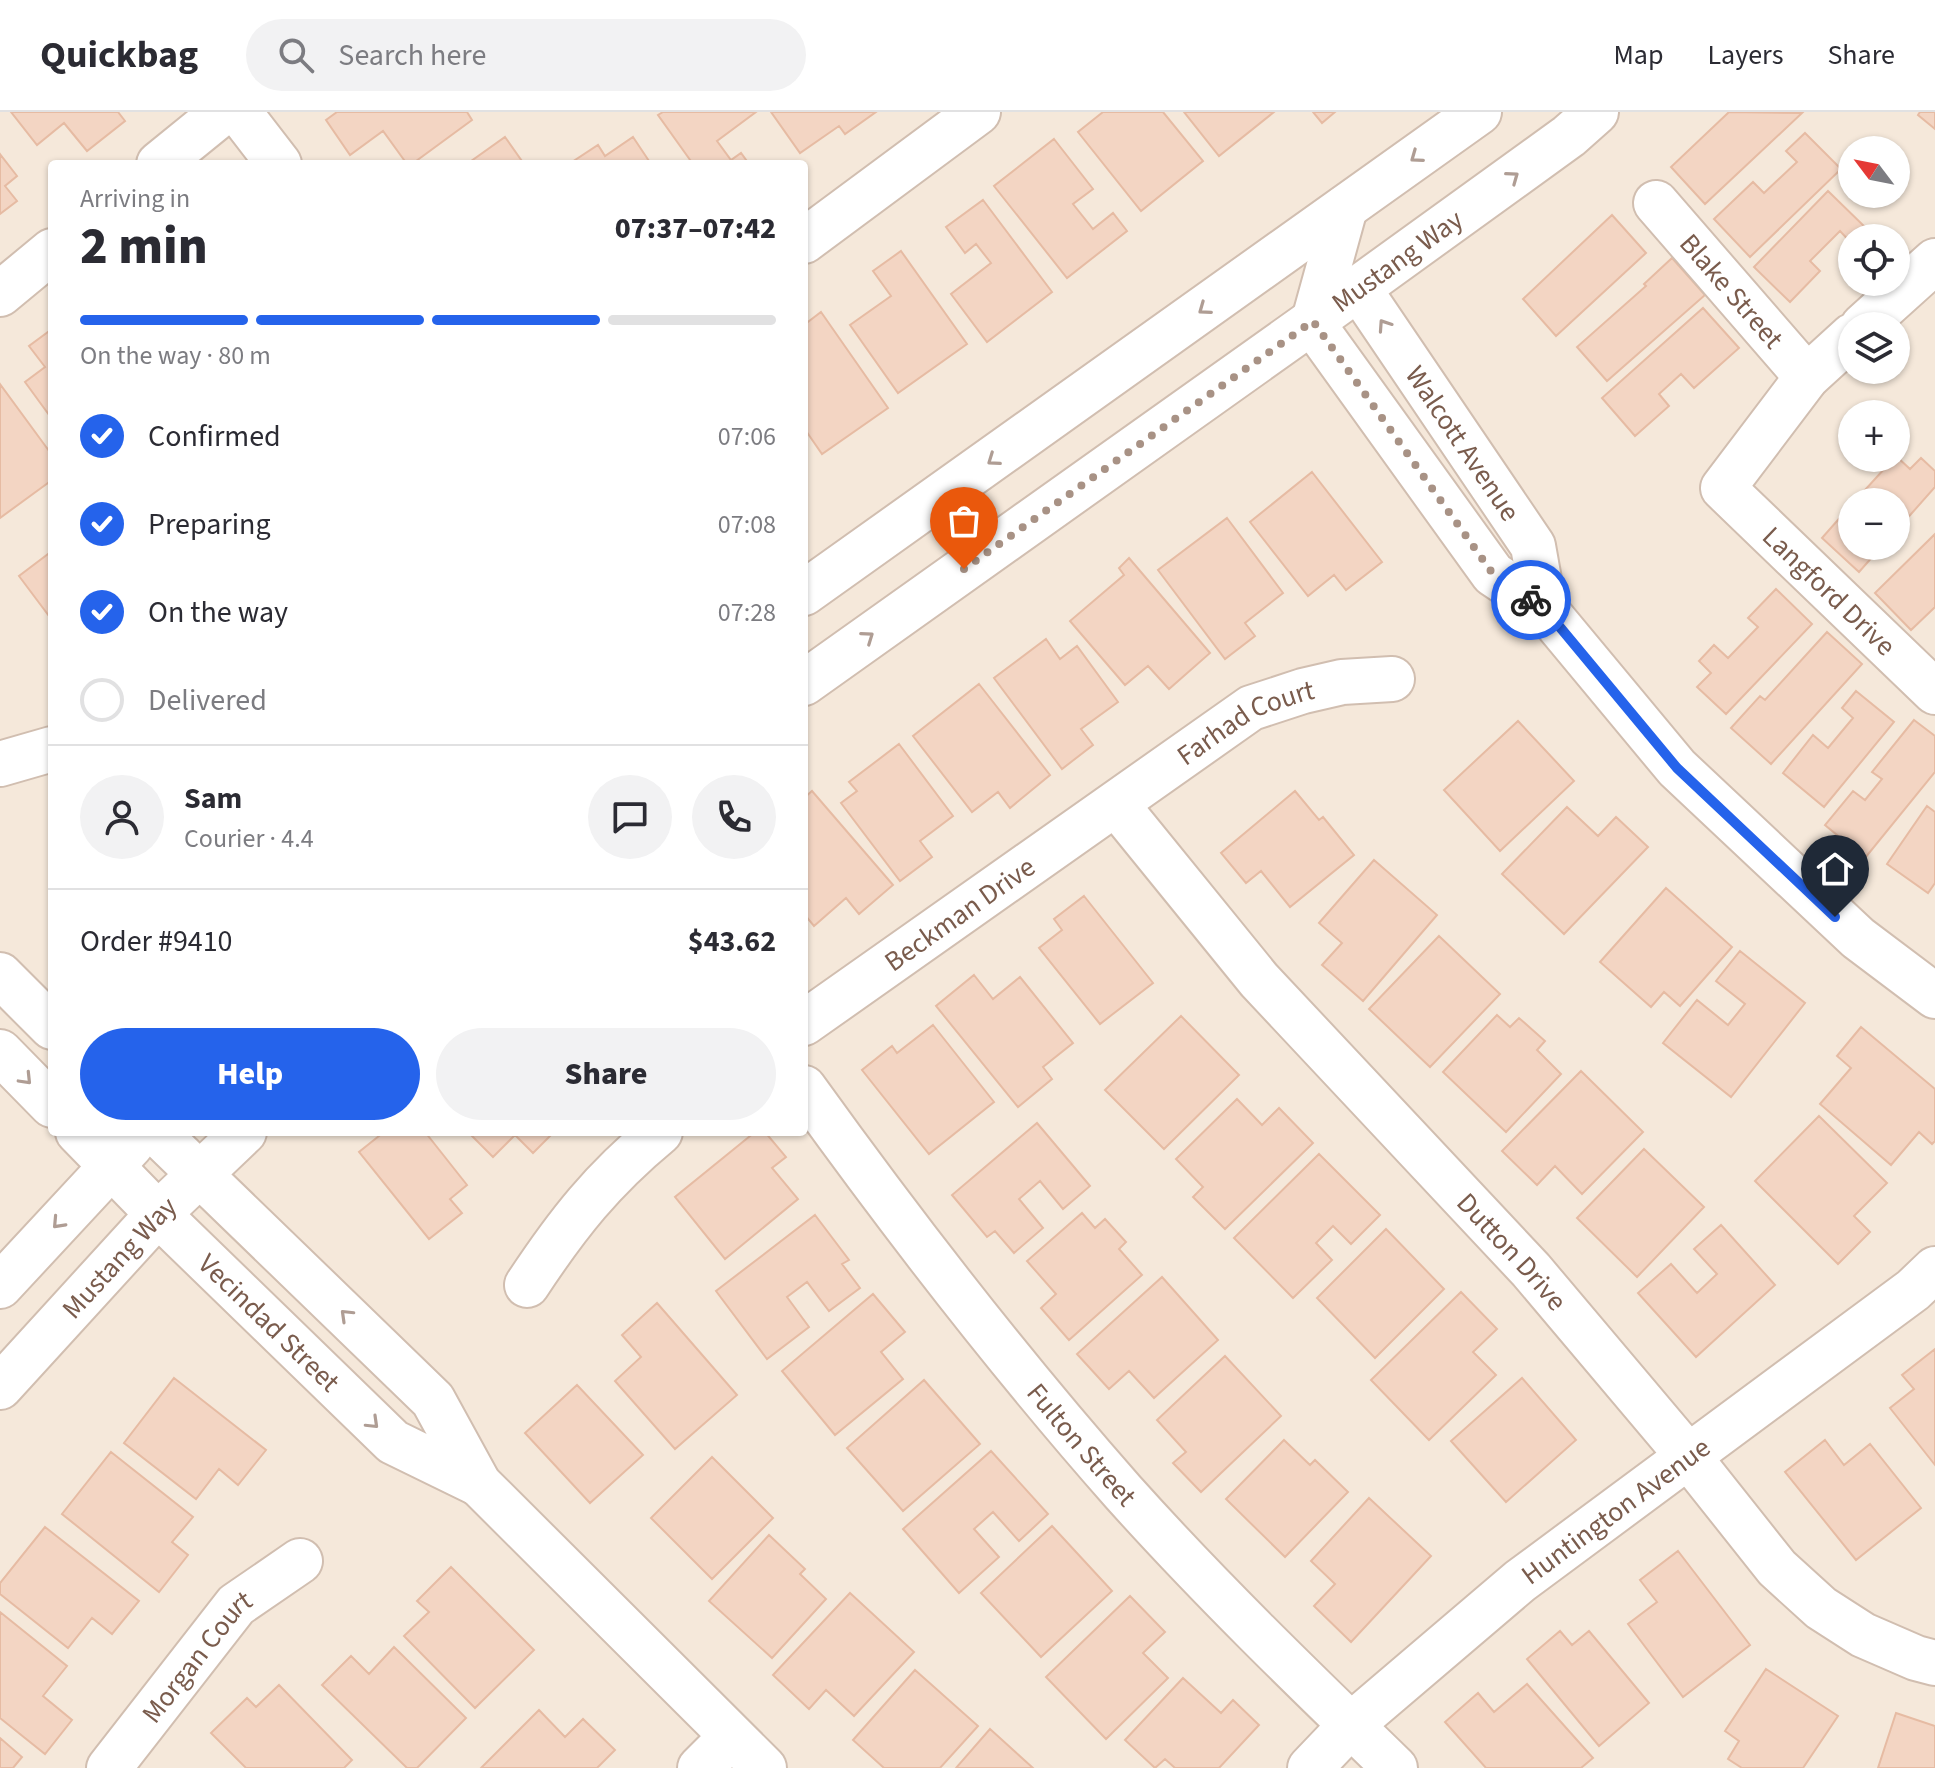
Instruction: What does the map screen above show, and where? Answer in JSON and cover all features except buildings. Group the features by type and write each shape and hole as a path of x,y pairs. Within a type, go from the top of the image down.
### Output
{"street":[{"path":"164,160 223,112"},
{"path":"239,112 276,160"},
{"path":"808,238 978,112"},
{"path":"808,590 1479,112"},
{"name":"Mustang Way","path":"808,680 1359,289 1569,136 1596,112"},
{"name":"Blake Street","path":"1656,203 1807,377"},
{"path":"1313,321 1345,208"},
{"path":"0,294 48,254"},
{"path":"1879,312 1935,261"},
{"name":"Walcott Avenue","path":"1359,289 1533,546 1544,608"},
{"name":"Walcott Avenue","path":"1313,321 1493,574 1544,608 1677,768 1858,938 1935,996"},
{"path":"1807,377 1838,349"},
{"name":"Langford Drive","path":"1807,377 1723,488 1935,692"},
{"name":"Farhad Court","path":"1116,804 1251,708 1342,682 1392,679"},
{"path":"0,764 48,750"},
{"name":"Beckman Drive","path":"808,1020 1116,804"},
{"name":"Dutton Drive","path":"1116,804 1259,980 1531,1270 1688,1456 1777,1568 1821,1608 1863,1635 1935,1663"},
{"path":"0,975 48,1023"},
{"path":"0,1052 48,1101"},
{"name":"Fulton Street","path":"808,1094 872,1182 1124,1492 1395,1768"},
{"name":"Vecindad Street","path":"82,1136 393,1442 479,1484"},
{"path":"0,1286 140,1136"},
{"name":"Vecindad Street","path":"160,1136 433,1400 479,1484 764,1768"},
{"name":"Mustang Way","path":"0,1387 158,1214 240,1136"},
{"path":"527,1285 564,1229 620,1165 655,1136"},
{"name":"Huntington Avenue","path":"1310,1768 1351,1725 1520,1581 1913,1290 1935,1269"},
{"name":"Morgan Court","path":"109,1768 236,1605 300,1561"},
{"path":"700,1768 731,1737"}],"shaded area":[{"path":"0,112 1935,112 1935,1768 0,1768"}],"way so far":[{"path":"964,569 1313,321 1493,574 1531,600"}],"route":[{"path":"1531,600 1544,608 1677,768 1835,917"}]}
